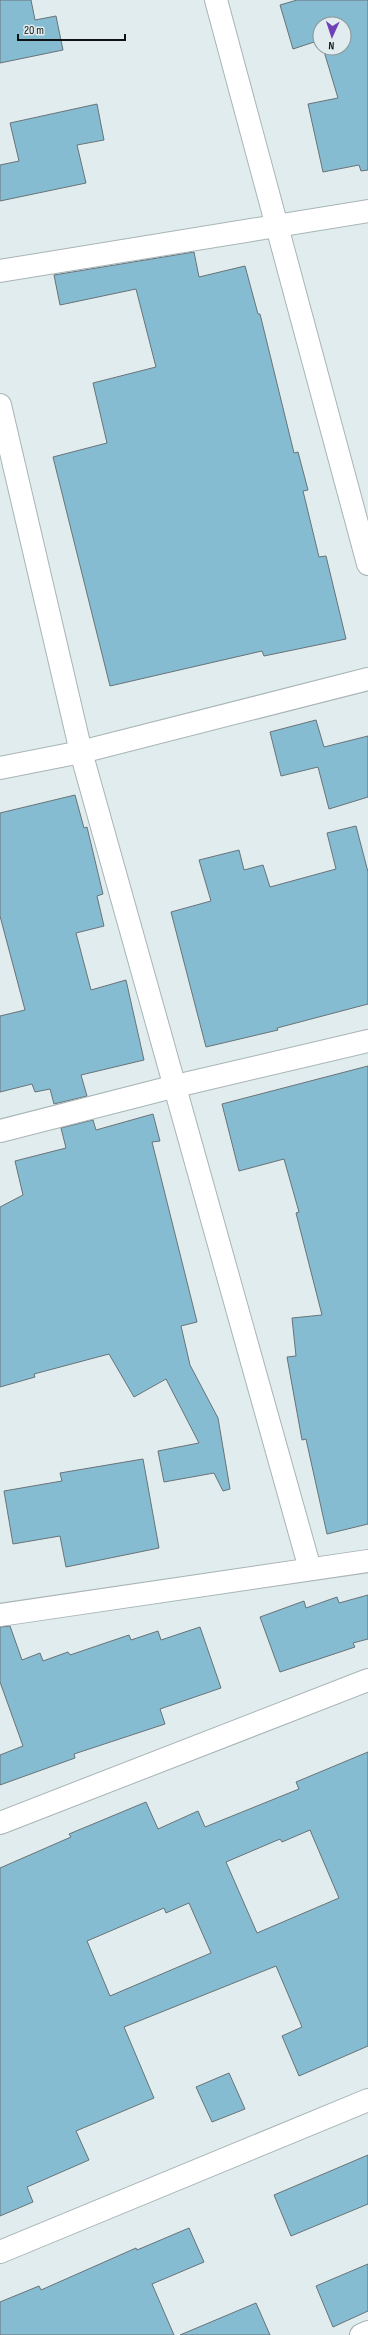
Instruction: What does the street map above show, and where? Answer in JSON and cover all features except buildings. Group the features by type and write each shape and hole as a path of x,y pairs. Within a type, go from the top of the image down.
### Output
{"street":[{"path":"216,0 368,564"},
{"path":"0,271 277,228 368,211"},
{"path":"0,405 81,752 176,1086 310,1569"},
{"path":"0,768 81,752 368,679"},
{"path":"0,1132 176,1086 368,1041"},
{"path":"0,1615 368,1561"},
{"path":"0,1823 368,1680"},
{"path":"0,2252 368,2100"},
{"path":"361,2335 368,2332"}]}
